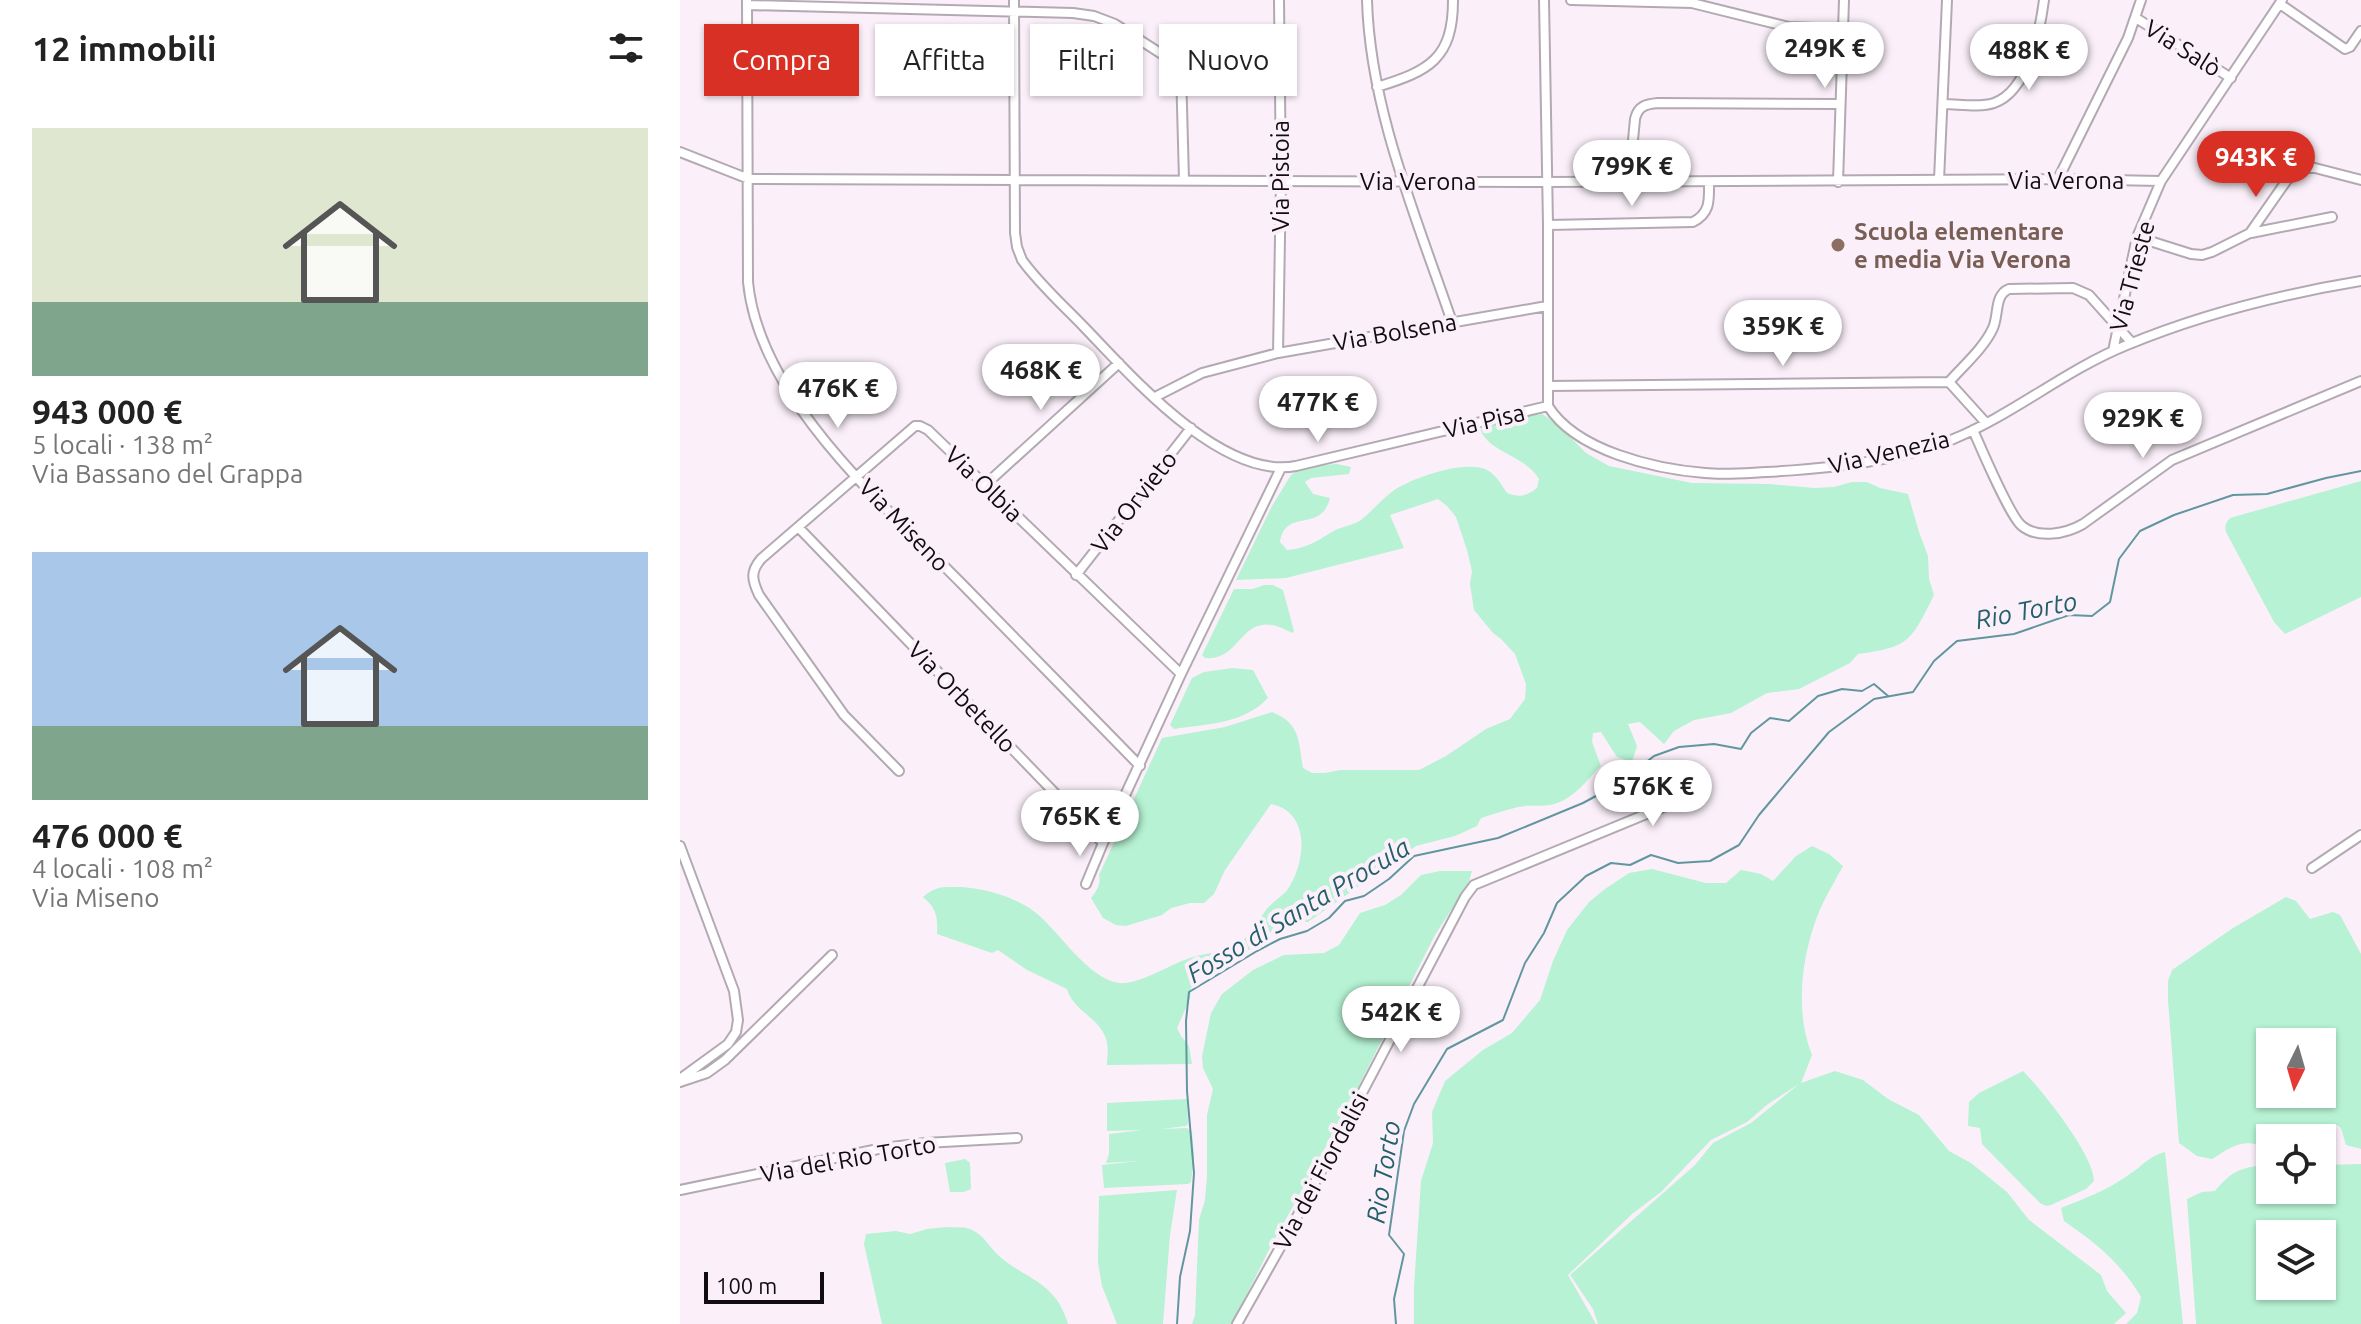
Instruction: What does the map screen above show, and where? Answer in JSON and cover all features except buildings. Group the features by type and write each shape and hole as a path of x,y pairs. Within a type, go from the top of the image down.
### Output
{"street":[{"name":"Via Pisa","path":"1014,0 1013,181 1015,236 1022,260 1119,363 1191,428 1239,457 1281,468 1548,406 1544,0"},
{"name":"Via Pistoia","path":"1278,353 1281,180 1279,0"},
{"path":"1367,0 1377,87 1404,181 1452,322"},
{"path":"1377,87 1411,76 1433,61 1450,33 1453,0"},
{"path":"1571,0 1683,2 1789,27 1843,29"},
{"path":"1733,12 1737,0"},
{"path":"1838,182 1844,0"},
{"path":"1939,180 1947,0"},
{"path":"1944,104 1986,105 2009,92 2035,48 2044,0"},
{"path":"2058,179 2124,47 2141,0"},
{"path":"747,2 1073,13 1103,19 1177,64 1182,76 1184,180"},
{"name":"Via Miseno","path":"747,2 748,282 758,329 771,357 795,399 857,477 1140,766"},
{"path":"2281,2 2345,49 2350,47 2361,31"},
{"name":"Via Trieste","path":"2113,351 2137,237 2161,181 2281,2"},
{"name":"Via Salò","path":"2136,18 2231,78"},
{"path":"1629,182 1636,114 1646,105 1840,104"},
{"name":"Via Verona","path":"680,152 749,179 2161,181"},
{"path":"2250,233 2288,179 2300,168 2312,167 2361,180"},
{"path":"1548,225 1693,222 1707,209 1709,182"},
{"path":"2137,237 2199,255 2250,233 2332,217"},
{"name":"Via Venezia","path":"1548,406 1569,430 1600,447 1647,463 1712,474 1845,465 1930,448 1973,430 2132,343 2256,302 2361,281"},
{"path":"1548,386 1949,382 1989,336 1996,321 2000,295 2006,290 2079,289 2089,295 2132,343"},
{"name":"Via Bolsena","path":"1155,397 1212,369 1278,353 1547,306"},
{"path":"985,485 1119,363"},
{"path":"1973,430 2017,522 2032,531 2063,532 2083,524 2172,460 2361,381"},
{"path":"1949,382 1986,423"},
{"name":"Via Olbia","path":"899,771 844,715 754,585 753,573 759,562 911,429 920,426 928,430 1181,674"},
{"name":"Via Orvieto","path":"1076,575 1191,428"},
{"path":"1086,884 1181,674 1281,468"},
{"name":"Via Orbetello","path":"799,528 1103,843"},
{"name":"Via dei Fiordalisi","path":"1237,1324 1474,885 1690,796"},
{"path":"2312,868 2361,835"},
{"path":"680,846 734,991 738,1020 731,1041 680,1080"},
{"path":"680,1080 702,1075 725,1060 832,955"},
{"name":"Via del Rio Torto","path":"680,1190 883,1148 1017,1138"}],"green space":[{"path":"1542,414 1555,422 1586,453 1609,466 1692,483 1814,488 1867,482 1908,494 1928,556 1929,579 1934,595 1920,623 1899,644 1858,654 1850,663 1799,689 1767,693 1731,713 1694,720 1674,731 1664,744 1640,722 1628,724 1637,746 1632,762 1617,757 1601,732 1593,733 1592,742 1601,766 1570,797 1552,804 1518,807 1490,815 1481,818 1477,826 1455,836 1416,846 1308,922 1289,922 1260,938 1245,954 1227,958 1198,976 1177,1028 1189,1046 1192,1064 1107,1065 1107,1045 1103,1032 1075,1003 1067,989 1027,970 998,950 992,953 937,934 935,913 923,897 937,889 962,887 1020,902 1045,921 1096,973 1119,983 1136,981 1193,957 1229,948 1247,936 1268,907 1286,892 1299,865 1299,827 1284,809 1271,804 1225,870 1214,894 1204,903 1171,908 1162,915 1126,926 1103,918 1091,898 1162,738 1225,727 1272,712 1293,728 1299,741 1303,768 1312,773 1419,770 1486,729 1510,719 1525,699 1526,684 1515,654 1474,610 1470,584 1472,571 1467,550 1456,517 1438,499 1390,515 1404,548 1286,578 1236,580 1272,506 1291,475 1300,469 1337,464 1351,467 1349,474 1311,478 1305,482 1313,494 1330,498 1326,509 1319,515 1289,525 1280,542 1287,550 1305,546 1358,522 1393,491 1412,481 1453,468 1478,467 1493,474 1507,493 1519,496 1530,493 1537,488 1539,479 1533,471 1491,444 1480,429"},
{"path":"2361,481 2361,597 2285,634 2274,622 2227,534 2226,524 2230,518"},
{"path":"1264,585 1283,590 1294,631 1262,625 1252,629 1228,652 1205,658 1202,655 1234,589 1253,589"},
{"path":"1233,668 1253,670 1268,698 1236,718 1174,729 1170,725 1192,678 1204,672"},
{"path":"1812,846 1829,854 1843,866 1819,911 1807,950 1802,1004 1803,1022 1812,1055 1801,1083 1835,1071 1863,1080 1888,1099 1919,1115 1949,1151 1971,1163 2007,1192 2029,1220 2101,1275 2107,1291 2126,1313 2114,1324 1598,1324 1593,1309 1570,1275 1695,1165 1713,1143 1751,1123 1799,1084 1747,1122 1711,1140 1661,1192 1632,1214 1568,1275 1596,1324 1414,1324 1421,1181 1433,1143 1432,1112 1445,1081 1483,1050 1512,1033 1540,1000 1567,930 1589,902 1629,873 1652,869 1706,883 1726,883 1741,870 1761,874 1773,881 1796,856"},
{"path":"1440,871 1472,871 1469,882 1435,935 1232,1324 1192,1324 1199,1220 1207,1176 1207,1115 1213,1089 1203,1068 1202,1056 1211,1013 1222,994 1253,970 1284,955 1324,953 1339,945 1360,913 1385,905 1401,895 1421,875"},
{"path":"2286,897 2296,901 2310,919 2333,912 2340,915 2361,954 2361,1149 2346,1145 2341,1128 2336,1124 2256,1124 2256,1145 2240,1144 2212,1159 2197,1156 2179,1143 2168,1000 2168,981 2172,970 2233,928"},
{"path":"2023,1071 2077,1140 2094,1181 2086,1189 2046,1206 1982,1144 1980,1128 1968,1126 1969,1102 1979,1093"},
{"path":"1187,1099 1188,1124 1161,1129 1187,1128 1192,1132 1194,1156 1191,1182 1104,1188 1102,1165 1138,1161 1106,1163 1109,1134 1142,1130 1107,1131 1107,1103"},
{"path":"2165,1152 2183,1324 2126,1324 2137,1313 2141,1297 2107,1254 2064,1221 2061,1208 2111,1186 2149,1159"},
{"path":"965,1159 970,1163 971,1189 950,1192 945,1163"},
{"path":"2361,1164 2361,1324 2196,1324 2187,1199 2202,1192 2215,1191 2227,1178 2245,1168 2256,1166 2256,1204 2336,1204 2336,1165"},
{"path":"1177,1190 1163,1324 1117,1324 1102,1286 1098,1263 1099,1196"},
{"path":"947,1227 972,1230 999,1256 1040,1283 1056,1299 1068,1324 882,1324 864,1244 866,1234 896,1231 910,1234"}],"waterway":[{"name":"Rio Torto","path":"1396,1324 1394,1299 1404,1254 1389,1235 1404,1131 1414,1104 1447,1049 1503,1020 1525,963 1544,933 1557,903 1586,876 1611,863 1630,865 1651,855 1678,863 1710,861 1739,845 1759,815 1829,732 1874,699 1913,692 1934,661 1957,641 2014,634 2069,615 2092,616 2110,602 2119,559 2140,531 2174,515 2233,495 2267,494 2361,471"},
{"name":"Fosso di Santa Procula","path":"1177,1324 1180,1277 1190,1231 1194,1173 1187,1091 1186,1021 1189,992 1257,951 1280,939 1307,931 1329,918 1345,901 1364,896 1414,856 1498,838 1583,803 1620,783 1654,756 1679,747 1714,744 1741,749 1751,733 1770,718 1789,721 1818,696 1842,689 1862,691 1874,684 1888,696"}],"place":[{"name":"Scuola elementare e media Via Verona","path":"1838,245"}]}
